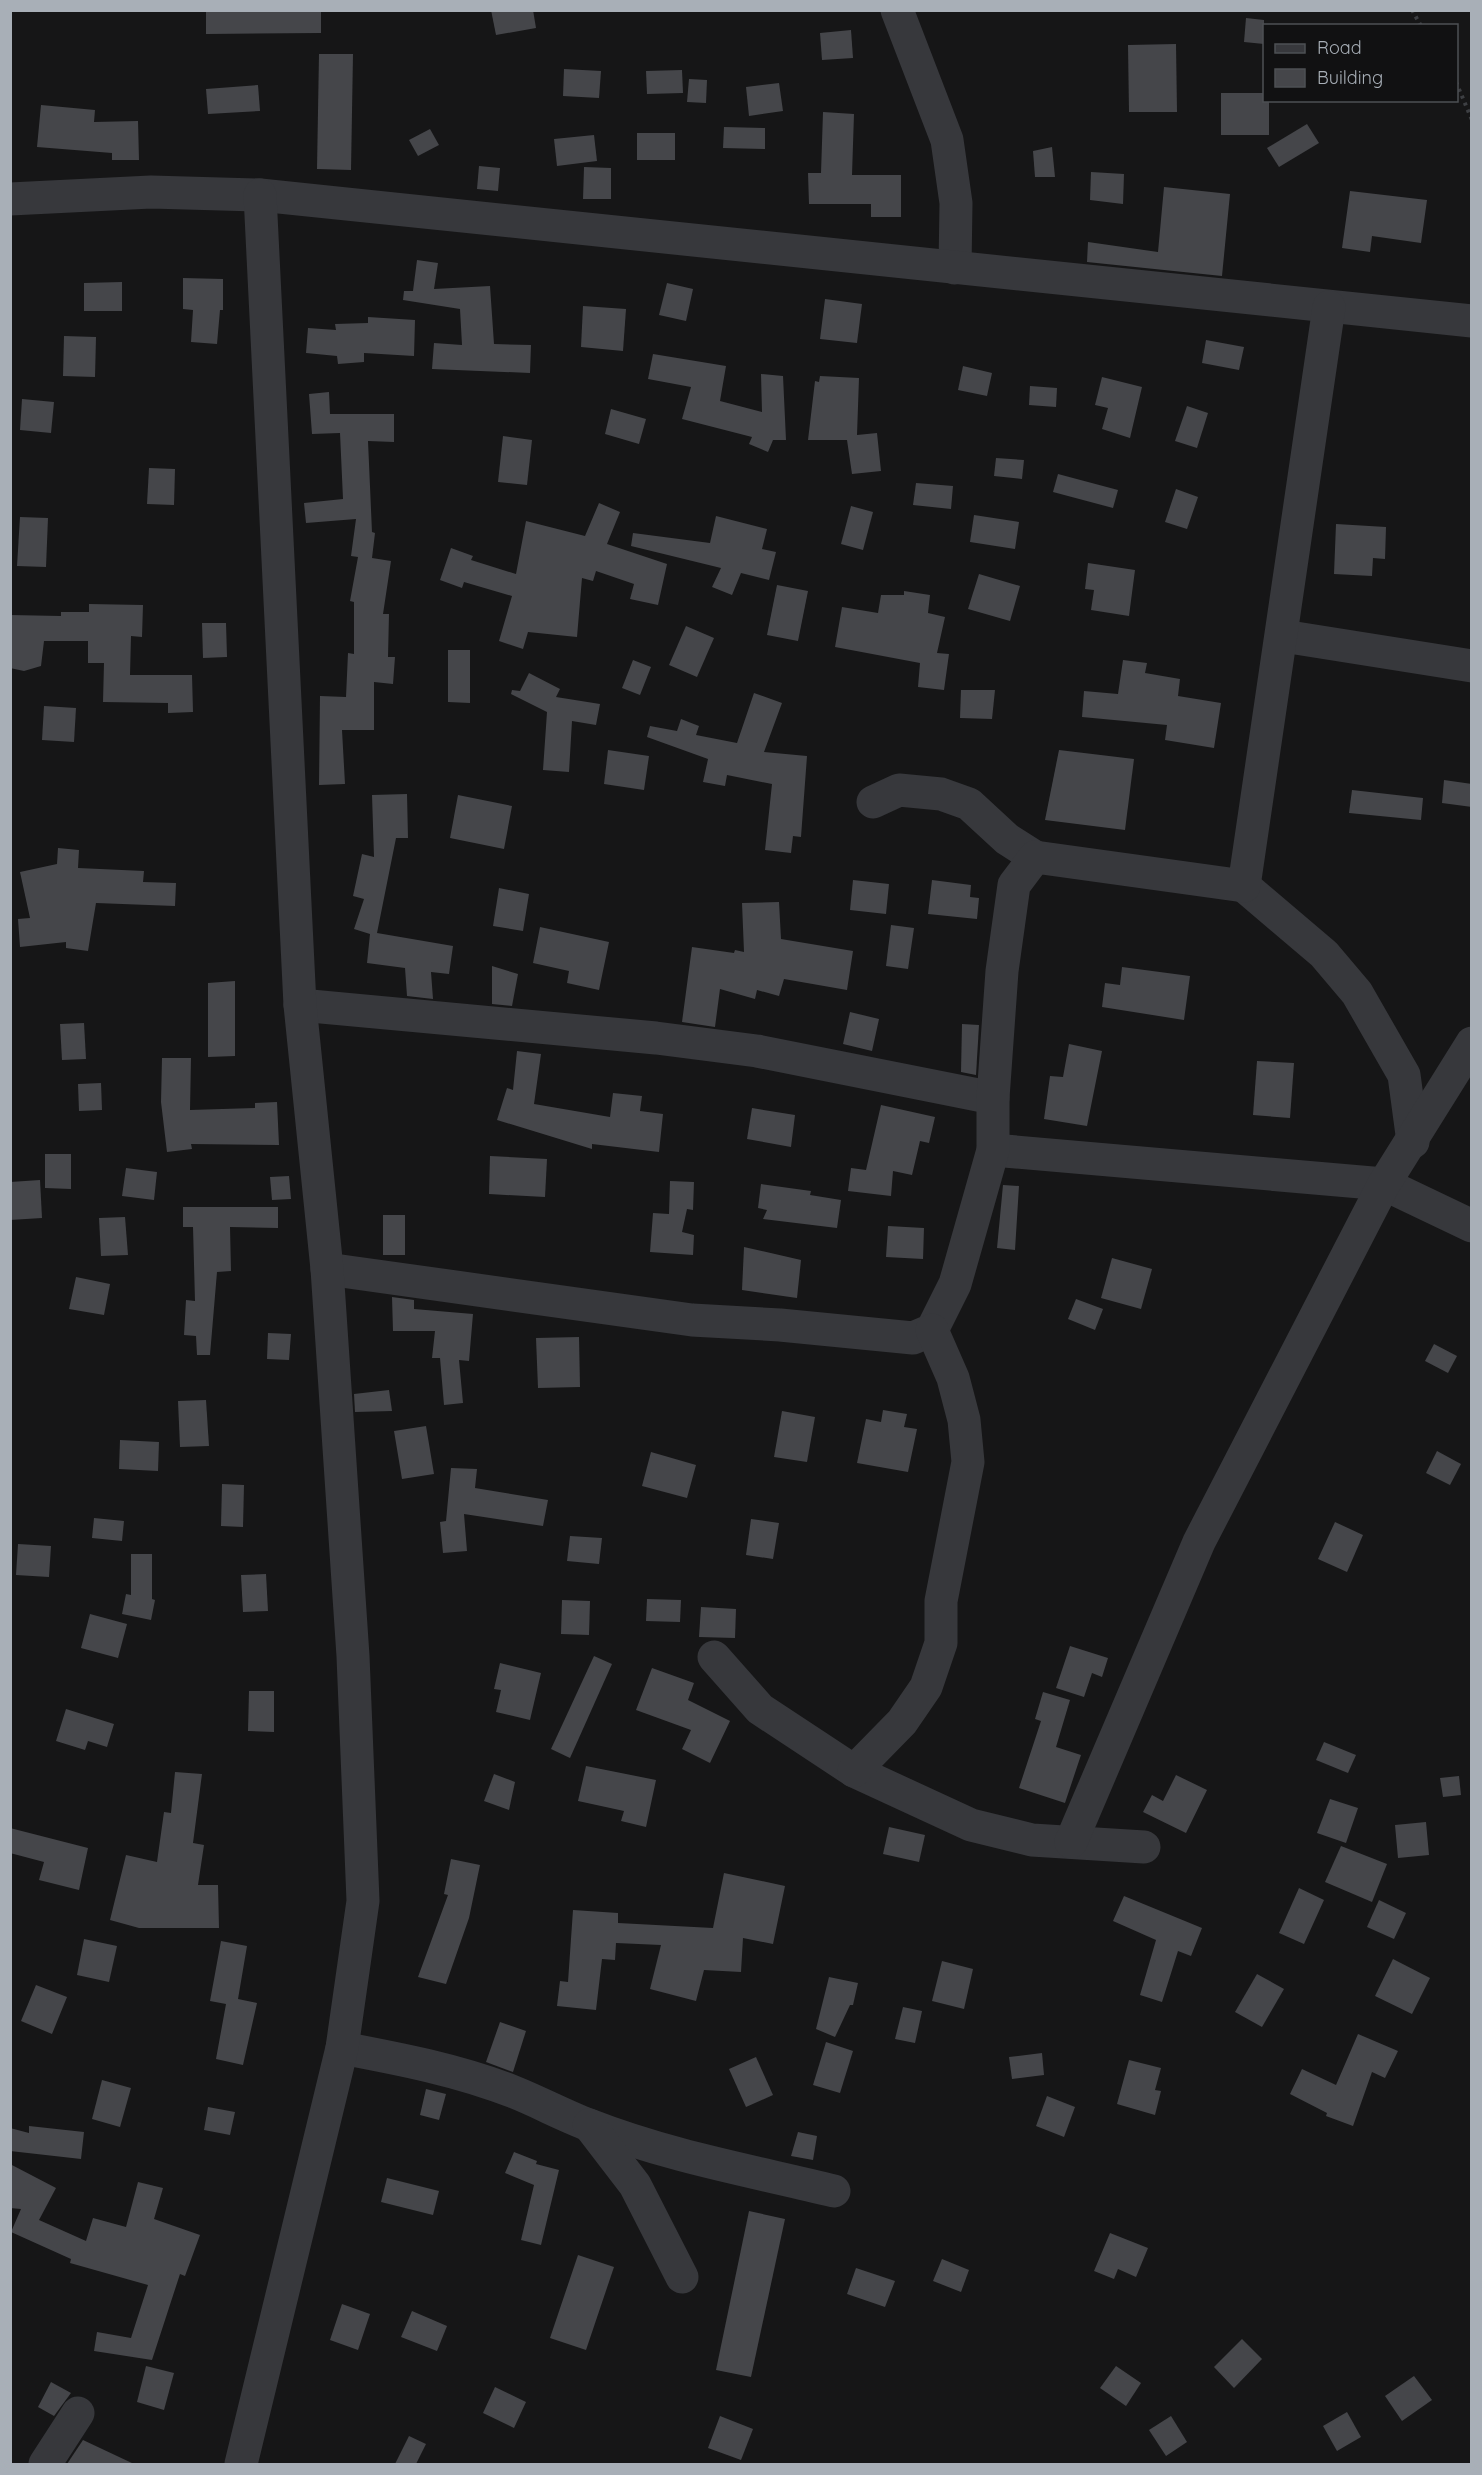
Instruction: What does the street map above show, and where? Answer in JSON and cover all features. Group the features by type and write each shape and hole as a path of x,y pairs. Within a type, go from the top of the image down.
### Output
{"street":[{"path":"897,10 947,140 956,202 955,268"},
{"path":"10,199 151,192 260,195 1472,321"},
{"path":"241,2464 342,2048 363,1901 352,1656 327,1269 300,1005 260,195"},
{"path":"1244,886 1329,307"},
{"path":"1282,636 1472,666"},
{"path":"873,802 899,790 941,794 969,804 1007,839 1035,857 1244,886 1324,954 1357,993 1404,1075 1413,1142"},
{"path":"327,1269 692,1320 780,1325 913,1338 932,1330 955,1284 993,1150 993,1098 1002,970 1014,885 1035,857"},
{"path":"300,1005 656,1038 757,1051 993,1098"},
{"path":"1071,1842 1199,1542 1384,1184 1413,1142 1472,1043"},
{"path":"993,1150 1384,1184 1472,1226"},
{"path":"854,1771 902,1722 914,1705 926,1687 941,1643 941,1601 968,1462 964,1420 953,1378 932,1330"},
{"path":"714,1657 760,1709 854,1771 971,1825 1032,1840 1144,1847"},
{"path":"342,2048 412,2061 463,2075 513,2092 589,2125 680,2154 834,2191"},
{"path":"589,2125 635,2185 682,2277"},
{"path":"45,2464 78,2413"}],"path":[{"path":"1412,10 1420,24"},
{"path":"1458,87 1472,120"}],"building":[{"path":"206,10 321,10 321,33 206,34"},
{"path":"491,10 533,10 536,28 496,35"},
{"path":"1246,18 1264,20 1263,44 1244,42"},
{"path":"851,30 853,58 822,60 820,33"},
{"path":"1176,44 1177,112 1129,112 1128,45"},
{"path":"319,54 353,54 351,170 317,169"},
{"path":"564,69 601,71 599,98 563,96"},
{"path":"682,70 683,93 647,94 646,71"},
{"path":"689,79 707,80 706,103 687,102"},
{"path":"779,83 783,111 749,116 746,87"},
{"path":"258,85 260,111 208,114 206,89"},
{"path":"1221,93 1263,93 1263,102 1269,102 1269,135 1221,135"},
{"path":"41,105 95,110 94,122 138,121 139,160 112,160 112,153 37,147"},
{"path":"823,112 854,114 852,175 901,175 901,217 871,217 871,204 809,204 808,173 821,173"},
{"path":"1307,124 1319,143 1279,167 1267,148"},
{"path":"724,127 765,128 765,149 723,148"},
{"path":"430,129 439,145 418,156 409,140"},
{"path":"637,133 675,133 675,160 637,160"},
{"path":"594,135 597,161 557,166 554,139"},
{"path":"1052,147 1055,177 1035,177 1033,151"},
{"path":"479,166 500,168 498,191 477,189"},
{"path":"584,167 611,168 611,199 583,199"},
{"path":"1091,172 1124,174 1123,204 1090,200"},
{"path":"1164,187 1230,194 1222,276 1087,262 1088,242 1158,252"},
{"path":"1350,191 1427,200 1421,243 1372,236 1370,252 1342,248"},
{"path":"417,260 438,263 434,289 490,286 494,344 531,345 530,373 432,369 434,343 462,345 460,309 403,300 404,291 413,291"},
{"path":"183,278 223,279 223,310 220,310 217,344 191,342 193,310 183,309"},
{"path":"122,282 122,311 84,311 84,283"},
{"path":"667,283 693,289 686,321 659,315"},
{"path":"825,299 862,304 857,343 820,339"},
{"path":"583,306 626,309 623,351 581,347"},
{"path":"368,317 415,320 414,356 364,353 364,362 338,364 337,356 306,353 308,328 336,330 335,324 368,323"},
{"path":"64,336 96,337 95,377 63,376"},
{"path":"1206,340 1244,347 1239,370 1202,363"},
{"path":"653,354 726,366 720,401 762,412 761,374 783,376 786,440 773,440 768,452 749,444 752,437 682,419 691,387 648,379"},
{"path":"963,366 992,373 987,396 958,390"},
{"path":"820,376 859,378 857,435 877,433 881,471 852,474 847,440 808,440 815,381 819,382"},
{"path":"1102,377 1142,387 1130,438 1102,429 1108,408 1095,405"},
{"path":"1030,386 1057,388 1056,407 1029,405"},
{"path":"329,392 330,414 394,414 394,442 368,441 372,532 375,533 372,558 391,561 383,614 389,614 388,657 395,657 393,684 374,682 374,730 342,730 345,784 319,785 320,696 346,697 348,653 354,654 354,602 350,601 358,557 351,556 356,519 306,523 304,503 343,499 340,433 312,434 309,394"},
{"path":"22,399 54,402 51,433 20,430"},
{"path":"1187,406 1208,413 1197,448 1175,441"},
{"path":"611,409 646,419 639,444 605,434"},
{"path":"503,436 532,440 527,485 498,482"},
{"path":"996,458 1024,460 1022,479 994,476"},
{"path":"149,468 175,469 174,505 147,504"},
{"path":"1058,474 1118,490 1113,508 1053,492"},
{"path":"916,483 953,486 951,509 913,505"},
{"path":"1176,489 1198,497 1187,529 1165,522"},
{"path":"599,503 620,512 607,544 667,564 658,605 630,599 634,584 596,571 593,581 582,578 577,637 528,632 523,649 499,641 512,596 464,582 462,588 440,580 451,548 473,556 471,560 516,574 526,521 585,536"},
{"path":"851,506 873,512 863,550 841,544"},
{"path":"974,515 1019,522 1015,549 970,542"},
{"path":"716,516 767,529 762,549 776,552 769,580 741,573 732,595 712,587 721,568 631,546 633,533 710,543"},
{"path":"20,517 48,518 46,567 17,566"},
{"path":"1336,524 1386,527 1385,559 1373,558 1372,576 1334,574"},
{"path":"1088,563 1135,570 1129,616 1091,610 1094,590 1085,589"},
{"path":"979,574 1020,586 1010,621 968,609"},
{"path":"777,585 808,591 798,641 767,635"},
{"path":"904,591 930,595 928,613 945,617 937,653 949,654 944,690 918,687 920,663 835,647 842,607 878,613 881,595 904,595"},
{"path":"89,604 143,605 142,637 131,636 130,675 192,675 193,712 168,713 168,703 103,702 104,663 88,663 88,641 44,641 41,666 24,671 10,668 10,615 61,616 61,612 89,612"},
{"path":"202,623 226,623 227,657 203,658"},
{"path":"686,626 714,638 697,677 669,665"},
{"path":"448,650 470,650 470,703 448,702"},
{"path":"633,660 651,667 640,695 622,688"},
{"path":"1123,660 1147,663 1145,673 1180,679 1178,696 1221,703 1214,748 1165,740 1167,725 1082,717 1084,691 1118,694"},
{"path":"529,673 560,689 556,697 600,704 596,725 572,721 569,772 543,770 547,712 511,694 512,690 520,691"},
{"path":"961,690 995,690 992,719 960,718"},
{"path":"754,693 782,703 764,752 807,756 801,837 793,836 791,853 765,850 772,784 727,775 725,786 703,782 708,759 647,737 650,726 677,731 681,719 699,726 696,735 737,743"},
{"path":"44,706 76,708 74,742 42,740"},
{"path":"608,750 649,756 644,790 604,784"},
{"path":"1059,750 1134,759 1125,830 1045,820"},
{"path":"1444,780 1472,784 1472,807 1442,803"},
{"path":"1352,790 1423,798 1421,820 1349,813"},
{"path":"407,794 408,838 396,838 377,933 453,946 449,974 431,972 433,999 407,996 405,968 367,963 370,934 354,929 364,899 353,896 362,854 374,857 372,795"},
{"path":"458,795 512,806 504,849 450,838"},
{"path":"58,848 79,850 78,868 144,871 143,882 176,883 175,906 96,903 88,951 66,948 66,942 20,947 18,919 30,918 20,872 57,864"},
{"path":"853,880 889,884 886,914 850,910"},
{"path":"932,880 971,885 970,897 979,898 977,919 928,914"},
{"path":"499,888 529,894 523,931 493,926"},
{"path":"779,902 781,939 853,951 847,990 784,979 779,996 757,990 755,999 720,989 715,1027 682,1022 692,947 734,953 735,950 744,952 742,903"},
{"path":"891,925 914,928 908,969 886,966"},
{"path":"540,927 609,942 599,990 567,983 569,971 533,963"},
{"path":"492,966 518,974 512,1006 492,1004"},
{"path":"1122,967 1190,976 1184,1020 1102,1007 1105,983 1120,985"},
{"path":"235,981 235,1056 208,1057 208,983"},
{"path":"850,1012 879,1019 872,1051 843,1044"},
{"path":"84,1023 86,1059 62,1060 60,1024"},
{"path":"962,1024 979,1025 976,1075 961,1072"},
{"path":"1069,1044 1102,1051 1087,1126 1044,1119 1050,1076 1063,1077"},
{"path":"517,1051 541,1054 534,1104 610,1117 613,1093 642,1096 640,1111 663,1114 659,1152 592,1144 592,1149 497,1120 507,1088 513,1090"},
{"path":"162,1058 191,1058 190,1110 255,1108 255,1103 277,1102 279,1145 191,1144 192,1149 167,1152 161,1102"},
{"path":"1257,1061 1294,1063 1290,1118 1253,1115"},
{"path":"101,1083 102,1110 79,1111 78,1084"},
{"path":"881,1105 935,1117 929,1143 920,1141 912,1175 893,1171 891,1196 848,1191 851,1168 866,1170"},
{"path":"752,1108 795,1115 791,1147 747,1139"},
{"path":"45,1154 71,1154 71,1189 45,1188"},
{"path":"490,1156 547,1159 545,1197 489,1194"},
{"path":"126,1168 157,1172 154,1200 122,1196"},
{"path":"289,1176 291,1199 272,1200 270,1177"},
{"path":"40,1180 42,1218 10,1220 10,1182"},
{"path":"670,1181 694,1182 693,1210 687,1209 682,1232 694,1235 693,1255 650,1252 653,1213 669,1214"},
{"path":"761,1184 811,1191 810,1195 841,1200 837,1228 763,1219 767,1210 758,1208"},
{"path":"1003,1185 1019,1186 1015,1250 997,1248"},
{"path":"183,1207 278,1207 278,1228 230,1227 231,1271 217,1272 210,1355 197,1355 196,1336 184,1335 186,1300 195,1301 193,1227 183,1227"},
{"path":"383,1215 405,1215 405,1255 383,1255"},
{"path":"125,1217 128,1255 101,1256 99,1218"},
{"path":"888,1226 924,1228 923,1259 886,1257"},
{"path":"744,1247 801,1260 797,1298 742,1290"},
{"path":"1112,1258 1152,1269 1141,1309 1101,1298"},
{"path":"76,1277 110,1284 104,1315 69,1309"},
{"path":"392,1297 414,1300 414,1309 473,1314 469,1361 459,1360 463,1403 444,1405 440,1358 432,1358 435,1331 393,1331"},
{"path":"1076,1299 1103,1309 1095,1330 1068,1319"},
{"path":"268,1333 291,1334 289,1360 267,1359"},
{"path":"579,1337 580,1387 538,1388 536,1338"},
{"path":"1434,1344 1457,1356 1448,1373 1425,1361"},
{"path":"389,1390 392,1411 355,1412 354,1394"},
{"path":"206,1400 209,1446 180,1447 178,1401"},
{"path":"883,1410 907,1414 904,1427 917,1429 908,1472 857,1463 866,1419 881,1422"},
{"path":"782,1411 815,1417 807,1462 774,1457"},
{"path":"426,1426 434,1474 402,1479 394,1431"},
{"path":"120,1440 159,1442 158,1471 119,1469"},
{"path":"1437,1451 1461,1464 1450,1485 1426,1473"},
{"path":"651,1452 696,1465 687,1498 642,1486"},
{"path":"451,1468 477,1469 475,1488 548,1500 543,1526 464,1514 467,1551 443,1553 440,1522 446,1521"},
{"path":"222,1484 244,1485 243,1527 221,1526"},
{"path":"94,1518 124,1521 122,1541 92,1538"},
{"path":"751,1519 779,1523 773,1559 746,1555"},
{"path":"1335,1522 1363,1535 1347,1572 1318,1559"},
{"path":"570,1536 602,1538 599,1564 567,1561"},
{"path":"18,1544 51,1546 49,1577 16,1575"},
{"path":"131,1554 152,1554 152,1599 155,1600 151,1620 122,1614 126,1594 131,1595"},
{"path":"266,1574 268,1611 243,1612 241,1575"},
{"path":"647,1599 681,1600 680,1622 646,1621"},
{"path":"562,1600 590,1601 589,1635 561,1634"},
{"path":"701,1607 736,1609 735,1638 699,1637"},
{"path":"90,1614 127,1624 118,1658 81,1648"},
{"path":"1070,1646 1108,1658 1102,1677 1092,1673 1084,1697 1056,1688"},
{"path":"594,1656 612,1664 570,1758 551,1749"},
{"path":"500,1663 541,1673 530,1720 496,1712 501,1690 494,1689"},
{"path":"652,1668 694,1683 688,1700 730,1721 710,1763 682,1749 691,1730 636,1710"},
{"path":"249,1691 274,1691 274,1732 248,1731"},
{"path":"1043,1692 1070,1700 1056,1747 1081,1755 1065,1803 1019,1788 1041,1721 1035,1719"},
{"path":"66,1709 114,1724 107,1747 88,1741 85,1750 56,1741"},
{"path":"1324,1742 1356,1755 1348,1773 1316,1760"},
{"path":"586,1766 656,1780 646,1827 621,1821 624,1811 578,1801"},
{"path":"175,1772 202,1774 193,1843 204,1845 198,1885 218,1885 219,1928 139,1928 110,1920 126,1855 157,1862 164,1812 171,1813"},
{"path":"494,1774 515,1782 509,1810 484,1801"},
{"path":"1176,1775 1207,1790 1186,1833 1143,1812 1152,1795 1163,1801"},
{"path":"1459,1776 1461,1795 1443,1797 1440,1778"},
{"path":"1330,1799 1358,1808 1346,1843 1317,1833"},
{"path":"1426,1822 1429,1855 1398,1858 1395,1825"},
{"path":"889,1827 925,1835 919,1862 883,1854"},
{"path":"10,1828 88,1848 79,1890 39,1880 44,1862 10,1853"},
{"path":"1341,1846 1387,1864 1372,1902 1325,1882"},
{"path":"451,1859 480,1865 469,1918 446,1984 418,1977 448,1895 444,1894"},
{"path":"724,1873 785,1886 773,1944 743,1938 741,1972 704,1970 696,2001 650,1989 661,1945 616,1943 615,1960 602,1959 596,2010 557,2006 560,1981 568,1982 573,1910 618,1913 618,1923 713,1928"},
{"path":"1299,1888 1324,1900 1304,1944 1279,1933"},
{"path":"1124,1896 1202,1928 1191,1956 1178,1951 1162,2002 1140,1995 1156,1940 1113,1921"},
{"path":"1379,1900 1406,1913 1394,1939 1367,1927"},
{"path":"84,1939 117,1946 109,1982 77,1975"},
{"path":"221,1941 247,1946 238,1999 257,2003 243,2065 216,2059 226,2004 210,2001"},
{"path":"1393,1959 1430,1978 1412,2014 1375,1996"},
{"path":"942,1961 973,1969 964,2009 932,2001"},
{"path":"1257,1974 1284,1989 1262,2027 1235,2012"},
{"path":"829,1977 858,1983 853,2005 850,2005 835,2037 816,2029"},
{"path":"36,1985 67,1997 52,2034 21,2021"},
{"path":"903,2007 922,2011 915,2043 895,2039"},
{"path":"500,2022 526,2031 513,2072 486,2062"},
{"path":"1358,2034 1398,2051 1385,2078 1372,2072 1353,2126 1326,2116 1327,2113 1290,2094 1302,2069 1336,2085"},
{"path":"826,2042 853,2051 840,2093 813,2085"},
{"path":"1042,2053 1044,2075 1012,2079 1009,2057"},
{"path":"756,2057 773,2095 746,2107 729,2069"},
{"path":"1129,2060 1161,2068 1155,2090 1161,2091 1155,2115 1117,2104"},
{"path":"102,2080 131,2088 120,2127 92,2119"},
{"path":"426,2089 446,2094 439,2120 420,2115"},
{"path":"1047,2096 1075,2107 1064,2137 1036,2126"},
{"path":"208,2107 235,2112 230,2135 204,2130"},
{"path":"29,2126 84,2132 81,2159 10,2151 10,2128 29,2133"},
{"path":"798,2132 817,2136 813,2160 791,2156"},
{"path":"514,2152 537,2161 536,2164 559,2170 541,2245 521,2240 534,2185 505,2173"},
{"path":"10,2164 56,2188 39,2220 86,2241 93,2218 126,2227 138,2182 163,2188 154,2219 200,2235 185,2276 180,2274 152,2360 94,2351 97,2332 131,2338 148,2285 70,2263 71,2259 11,2232 21,2209 10,2208"},
{"path":"387,2178 439,2191 433,2215 381,2202"},
{"path":"749,2211 785,2219 751,2377 716,2370"},
{"path":"1110,2233 1148,2248 1136,2277 1118,2269 1114,2279 1094,2271"},
{"path":"578,2255 614,2267 586,2350 550,2338"},
{"path":"942,2259 969,2270 961,2292 933,2281"},
{"path":"856,2268 895,2281 885,2307 847,2294"},
{"path":"342,2304 370,2314 358,2350 330,2340"},
{"path":"412,2311 447,2326 437,2351 401,2337"},
{"path":"1242,2339 1262,2359 1234,2388 1214,2367"},
{"path":"146,2366 174,2373 164,2410 137,2402"},
{"path":"1116,2366 1141,2383 1126,2406 1100,2388"},
{"path":"1414,2376 1432,2400 1402,2421 1385,2396"},
{"path":"51,2382 71,2393 54,2416 38,2407"},
{"path":"495,2387 526,2402 514,2428 483,2413"},
{"path":"1347,2412 1361,2437 1337,2451 1323,2426"},
{"path":"720,2416 753,2429 741,2460 708,2448"},
{"path":"1171,2416 1187,2442 1166,2456 1149,2430"},
{"path":"409,2436 426,2444 416,2464 395,2464"},
{"path":"83,2440 134,2464 67,2464"}]}
